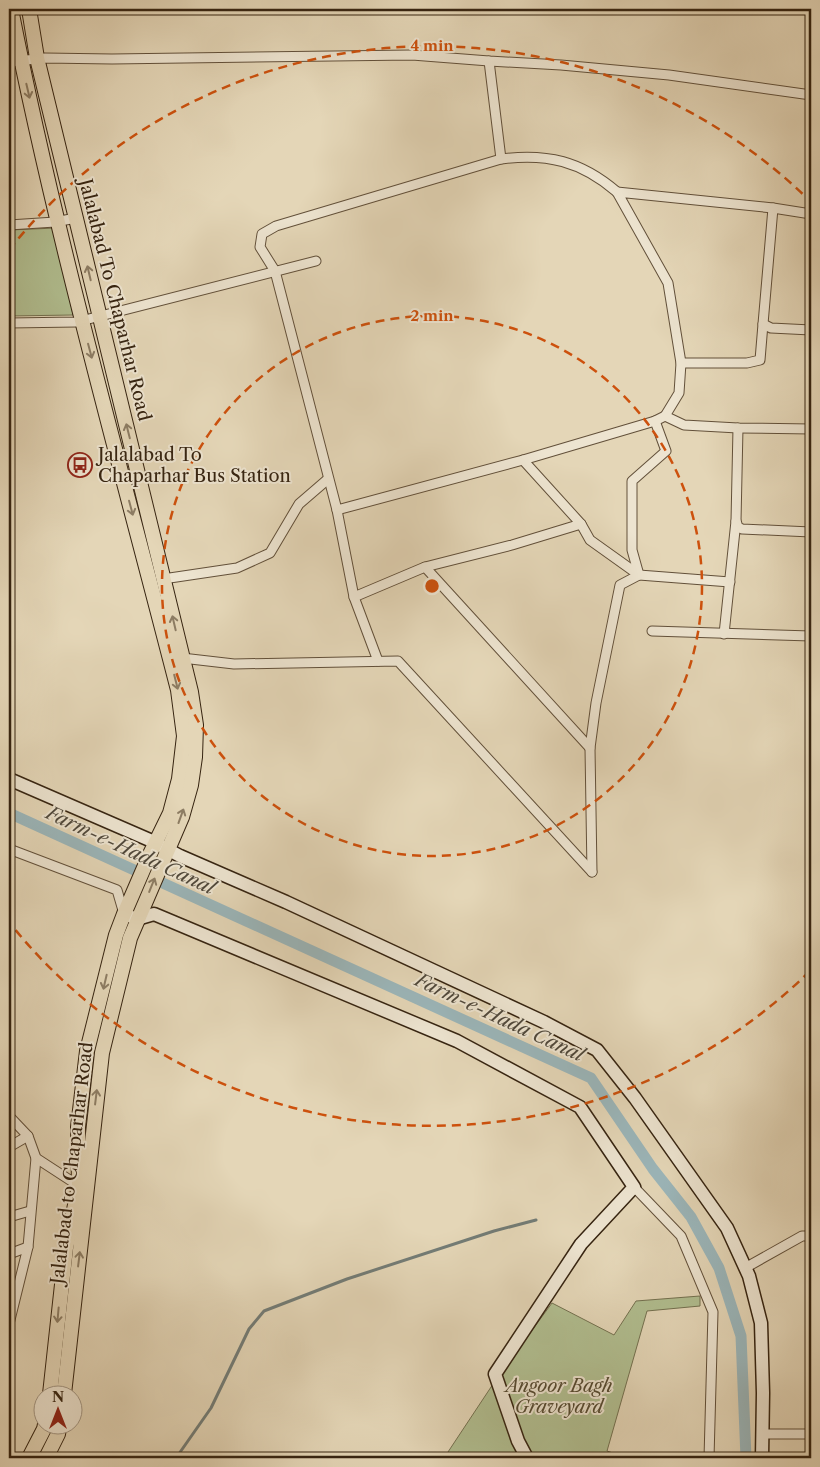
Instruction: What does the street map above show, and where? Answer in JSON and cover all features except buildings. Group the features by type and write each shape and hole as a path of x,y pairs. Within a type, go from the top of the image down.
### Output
{"main road":[{"name":"Jalalabad To Chaparhar Road","path":"11,9 15,61 178,690 184,736 179,779 159,852"},
{"name":"Jalalabad To Chaparhar Road","path":"30,9 37,58 191,692 196,725 196,757 191,785 182,817 159,852"},
{"path":"123,937 127,907 159,852"},
{"path":"123,937 140,914 159,852"},
{"name":"Jalalabad to Chaparhar Road","path":"51,1384 66,1248 79,1186 78,1126 87,1051 123,937"},
{"name":"Jalalabad to Chaparhar Road","path":"65,1384 102,1054 123,937"},
{"path":"29,1458 41,1434"},
{"path":"46,1458 58,1434"}],"street":[{"path":"15,61 37,58 112,59 412,55 561,65 669,75 811,95"},
{"path":"489,61 501,159"},
{"path":"337,510 523,460 655,421 665,416 679,393 681,363 668,283 617,192 606,183 574,164 560,160 521,156 501,159 269,229 262,234 260,247 275,271 337,510 354,597 378,661"},
{"path":"617,192 773,208 811,214"},
{"path":"681,363 747,363 760,360 773,208"},
{"path":"9,225 76,218"},
{"path":"9,323 82,320 316,261"},
{"path":"763,324 771,328 811,330"},
{"path":"665,416 684,425 811,429"},
{"path":"638,575 632,550 632,481 666,451 655,421"},
{"path":"724,634 736,521 738,428"},
{"path":"523,460 581,524 590,540 638,575 730,582"},
{"path":"164,579 237,568 270,553 299,504 328,479"},
{"path":"736,521 738,527 742,529 811,532"},
{"path":"354,597 425,567 581,524"},
{"path":"425,567 590,748"},
{"path":"182,658 234,664 398,661 592,872 590,748 605,656 620,585 638,575"},
{"path":"652,631 811,636"},
{"path":"9,778 159,852 322,918 544,1022 597,1050 635,1098 727,1228 749,1276 761,1323 762,1458"},
{"path":"9,849 117,890 127,907 140,914 154,914 457,1041 580,1107 634,1187 681,1236 713,1312 709,1458"},
{"path":"9,1116 28,1136 36,1158 28,1247 9,1324"},
{"path":"9,1147 28,1136"},
{"path":"36,1158 79,1186"},
{"path":"527,1458 518,1441 495,1374 581,1244 634,1187"},
{"path":"9,1217 30,1211"},
{"path":"745,1268 802,1236 811,1236"},
{"path":"9,1254 28,1247"},
{"path":"762,1434 811,1434"}],"green space":[{"path":"56,228 73,315 9,316 9,230"},
{"name":"Angoor Bagh Graveyard","path":"700,1296 700,1306 647,1311 607,1451 628,1458 444,1458 499,1375 552,1303 614,1335 636,1301"}],"waterway":[{"name":"Farm-e-Hada Canal","path":"9,813 591,1078 653,1169 691,1217 719,1268 741,1336 746,1458"},
{"path":"176,1458 211,1408 249,1329 264,1311 347,1279 494,1231 536,1220"}],"place":[{"name":"Jalalabad To Chaparhar Bus Station","path":"80,465"}]}
